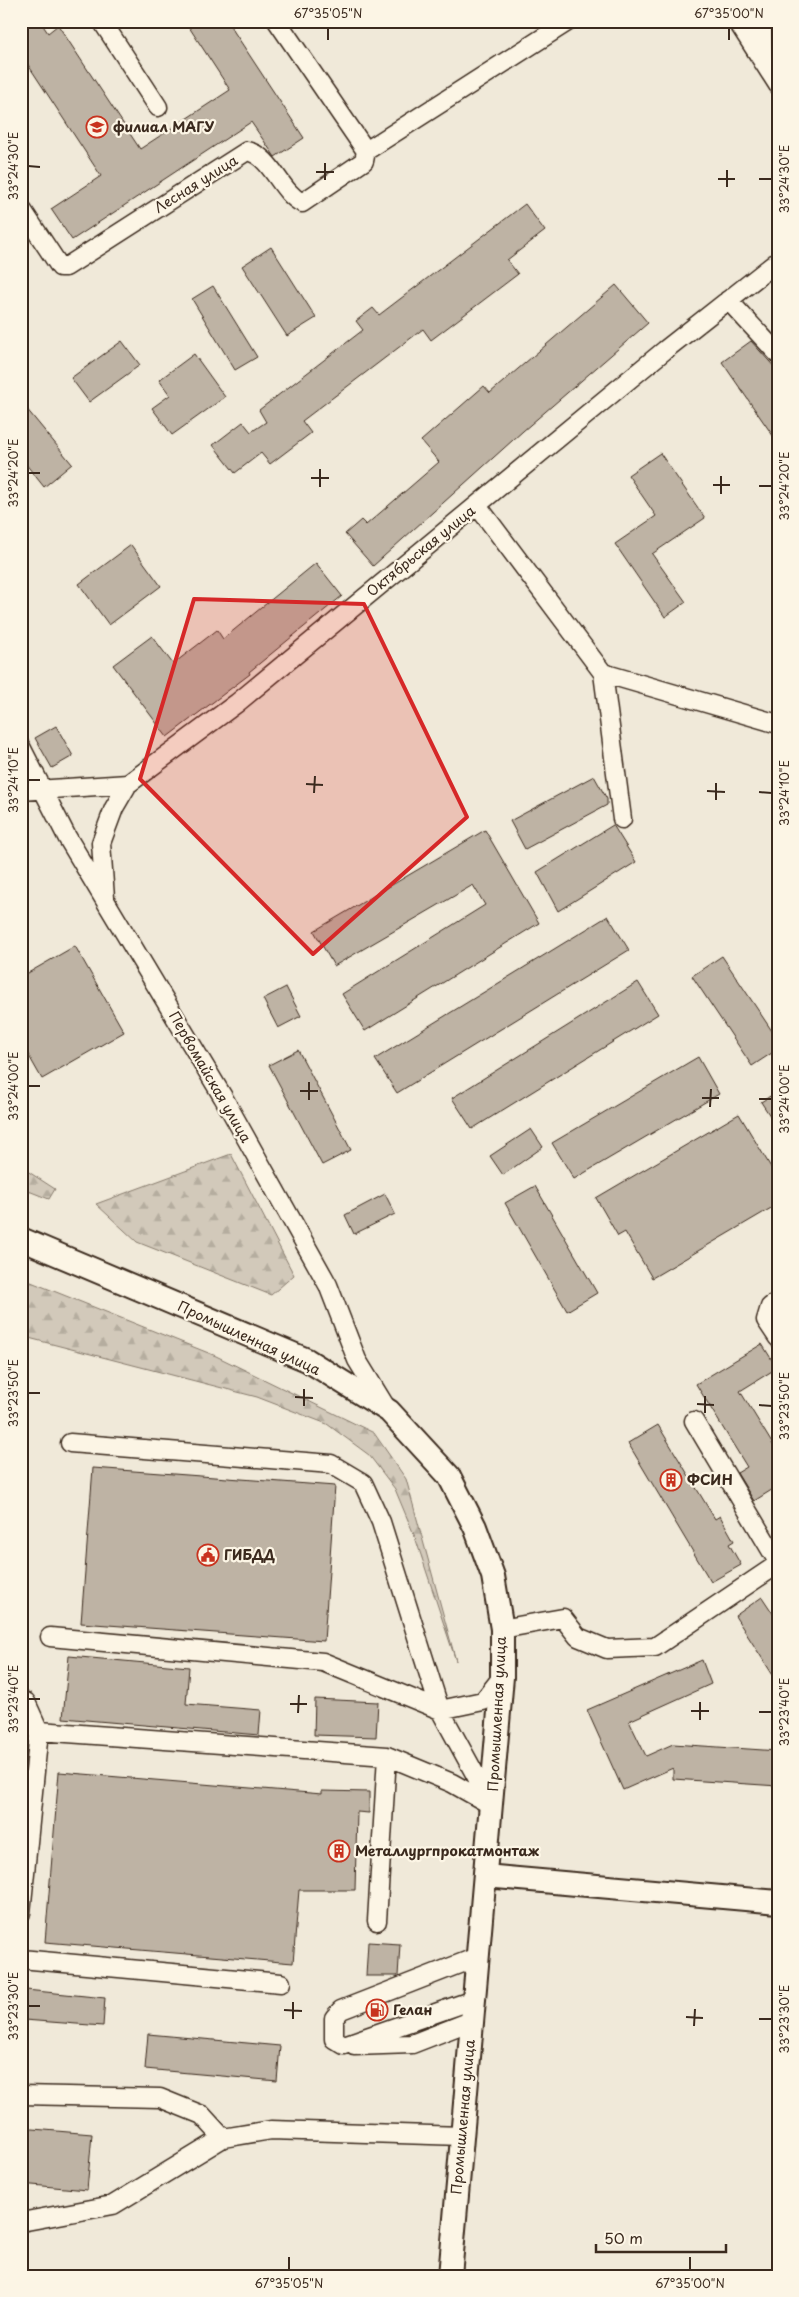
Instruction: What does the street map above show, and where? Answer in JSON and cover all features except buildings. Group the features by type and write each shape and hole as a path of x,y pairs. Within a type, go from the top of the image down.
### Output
{"main road":[{"name":"Промышленная улица","path":"21,1239 307,1360 389,1411 449,1476 475,1527 493,1576 502,1629 502,1677 450,2276"},
{"path":"485,1876 778,1902"}],"street":[{"path":"277,21 366,151 569,21"},
{"path":"737,21 778,85"},
{"path":"762,21 764,62"},
{"path":"106,23 158,107"},
{"name":"Лесная улица","path":"21,208 60,267 66,267 247,152 260,155 289,195 302,203 364,161 366,151"},
{"name":"Октябрьская улица","path":"128,784 237,702 778,261"},
{"path":"728,300 778,354"},
{"path":"477,505 603,673 622,819"},
{"path":"603,673 778,724"},
{"name":"Первомайская улица","path":"21,747 67,837 223,1097 328,1285 358,1360 389,1411"},
{"path":"21,791 128,784"},
{"path":"106,901 101,843 114,808 128,784"},
{"path":"778,1301 770,1307 766,1320 778,1338"},
{"path":"502,1629 564,1618 578,1636 607,1649 655,1647 778,1563 694,1421"},
{"path":"70,1443 331,1464 363,1483 381,1522 440,1710 492,1805"},
{"path":"50,1637 323,1662 440,1710 483,1701 502,1677"},
{"path":"21,1700 26,1702 39,1731 21,1913"},
{"path":"39,1731 387,1756 452,1782 492,1805"},
{"path":"378,1921 387,1756"},
{"path":"472,2010 412,2044 356,2047 344,2045 334,2039 334,2018 341,2010 477,1956"},
{"path":"21,1959 281,1983"},
{"path":"21,2095 160,2098 202,2115 223,2138"},
{"path":"21,2222 113,2205 223,2138 272,2130 462,2136"}],"highlighted area":[{"path":"194,599 364,604 467,817 313,954 140,779"}],"green space":[{"path":"231,1154 294,1275 271,1295 137,1242 96,1204"},
{"path":"21,1167 55,1189 49,1199 21,1188"},
{"path":"26,1280 216,1356 374,1433 406,1479 456,1661 415,1537 395,1489 369,1455 327,1424 257,1397 21,1336 21,1281"}],"place":[{"name":"филиал МАГУ","path":"97,127"},
{"name":"ФСИН","path":"671,1480"},
{"name":"ГИБДД","path":"208,1555"},
{"name":"Металлургпрокатмонтаж","path":"339,1851"},
{"name":"Гелан","path":"377,2010"}]}
